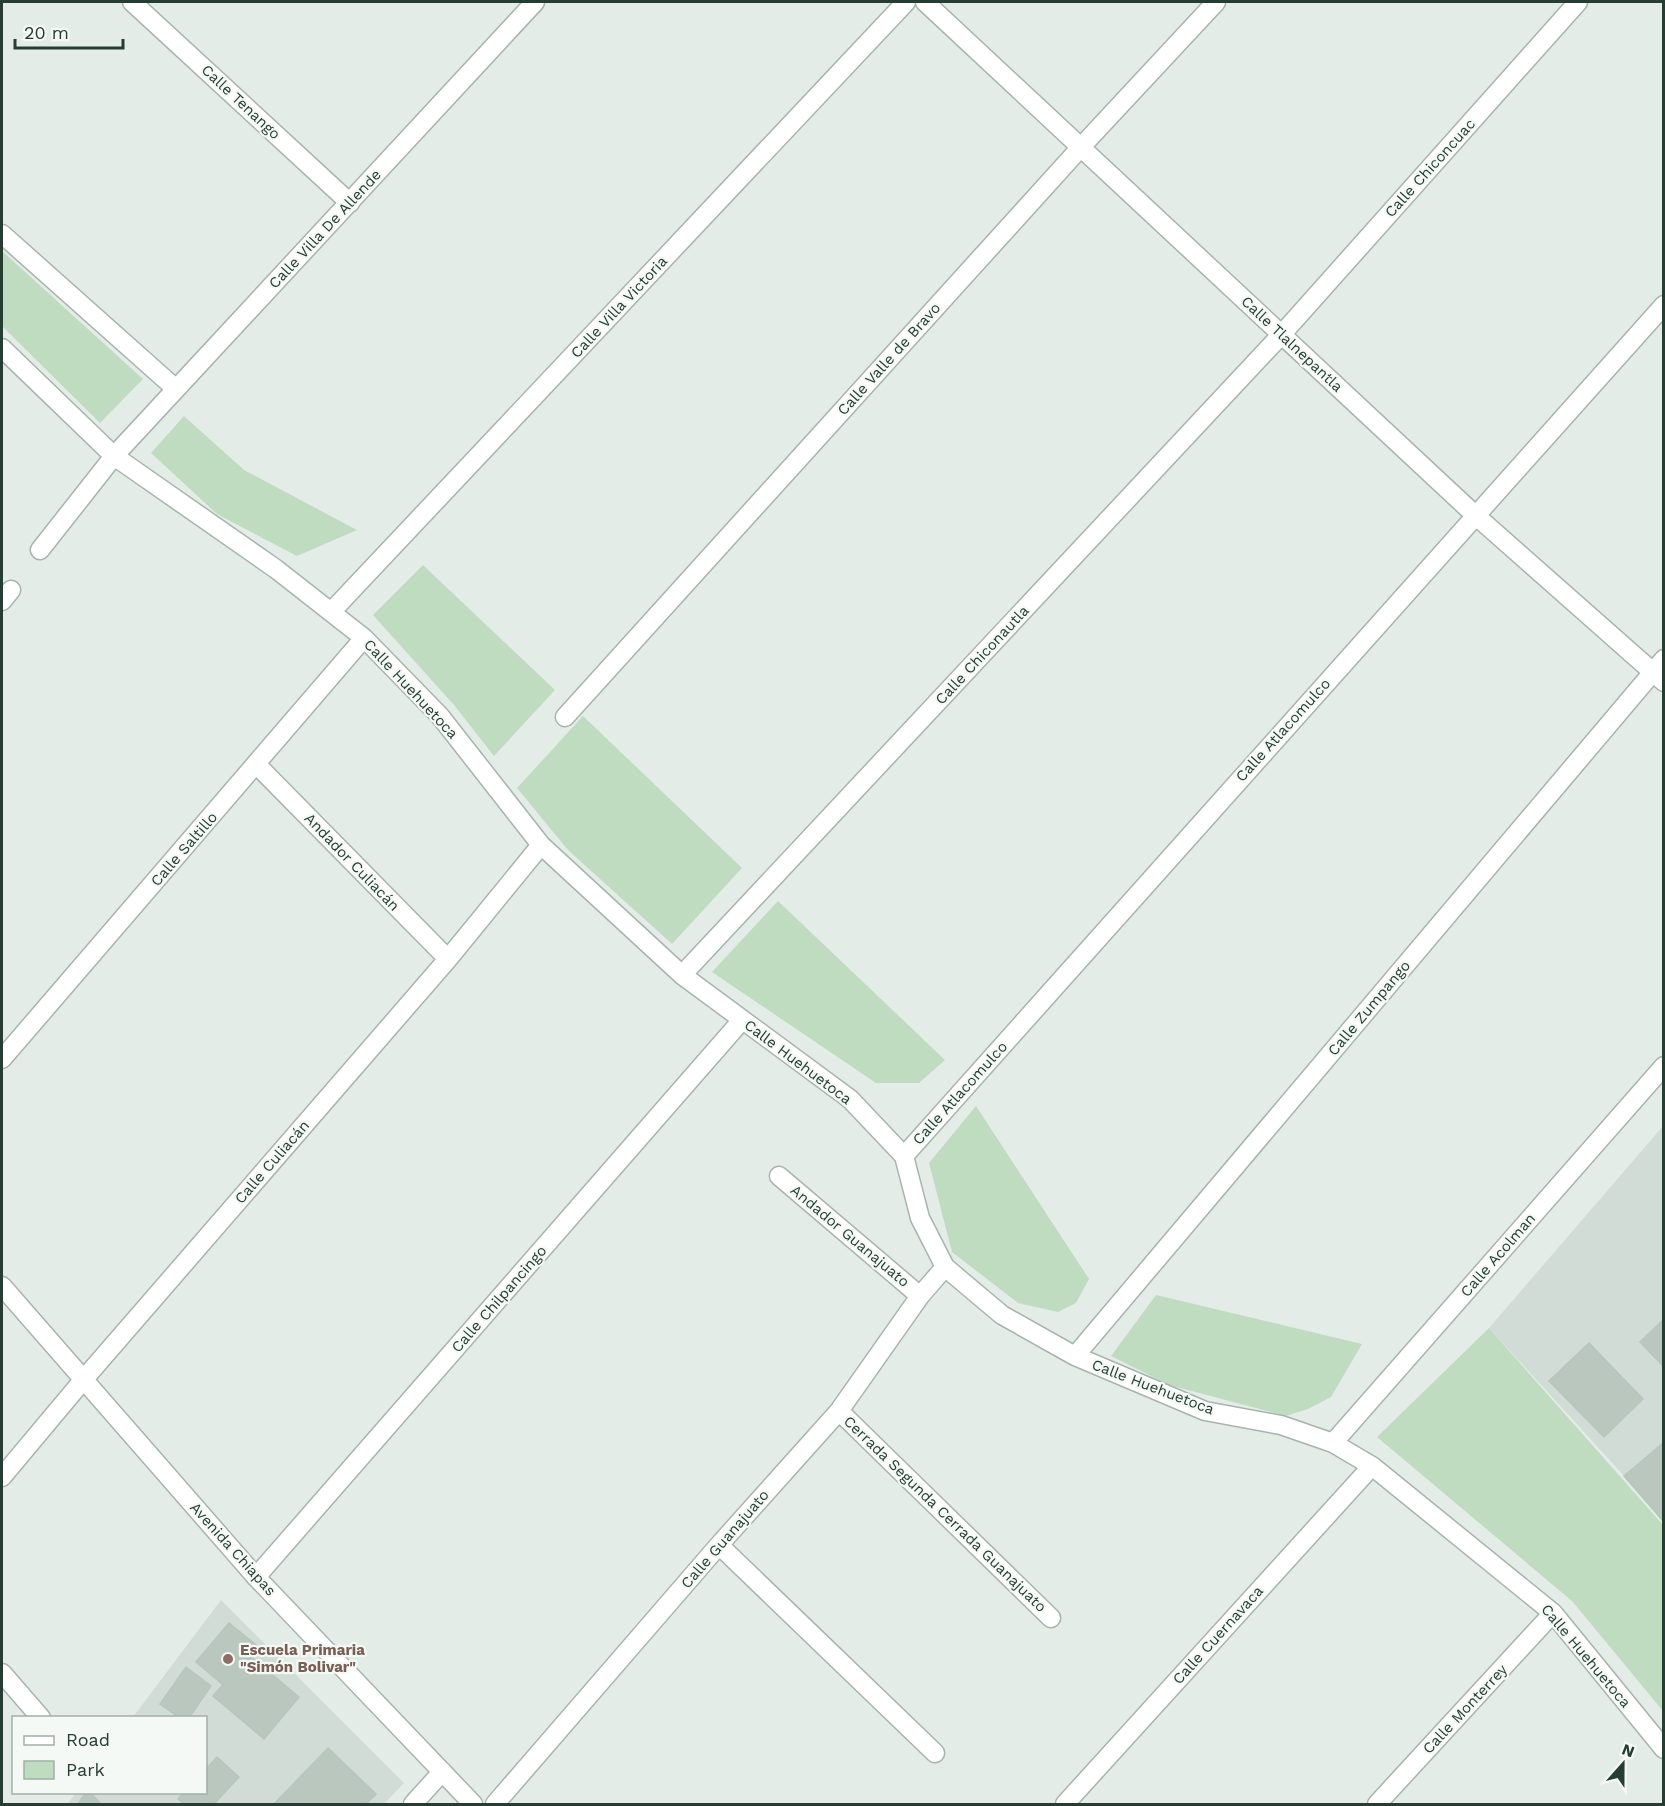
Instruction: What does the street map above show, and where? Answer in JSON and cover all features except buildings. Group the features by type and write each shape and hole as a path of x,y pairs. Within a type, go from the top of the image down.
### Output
{"street":[{"name":"Calle Tenango","path":"132,2 350,203"},
{"name":"Calle Villa De Allende","path":"40,550 114,456 535,2"},
{"name":"Calle Villa Victoria","path":"331,612 906,2"},
{"name":"Calle Tlalnepantla","path":"925,2 1475,515 1660,671"},
{"name":"Calle Valle de Bravo","path":"565,717 1081,147 1216,2"},
{"name":"Calle Chiconcuac","path":"1282,334 1578,2"},
{"path":"2,234 176,389"},
{"name":"Calle Atlacomulco","path":"904,1156 1664,305"},
{"name":"Calle Chiconautla","path":"681,975 1282,334"},
{"name":"Calle Huehuetoca","path":"2,348 114,456 276,569 364,638 440,716 541,845 681,975 850,1099 904,1156 920,1218 945,1267 1002,1315 1075,1356 1205,1411 1281,1425 1333,1443 1372,1466 1553,1613 1664,1749"},
{"name":"Calle Saltillo","path":"2,1059 364,638"},
{"name":"Calle Zumpango","path":"1075,1356 1660,671"},
{"name":"Andador Culiacán","path":"257,765 448,959"},
{"name":"Calle Culiacán","path":"2,1477 84,1379 448,959 541,845"},
{"name":"Calle Chilpancingo","path":"256,1577 742,1020"},
{"name":"Calle Acolman","path":"1333,1443 1664,1066"},
{"name":"Andador Guanajuato","path":"779,1176 920,1296"},
{"name":"Calle Guanajuato","path":"495,1804 719,1545 839,1411 920,1296 945,1267"},
{"name":"Avenida Chiapas","path":"2,1286 256,1577 473,1804"},
{"name":"Cerrada Segunda Cerrada Guanajuato","path":"839,1411 1051,1618"},
{"name":"Calle Cuernavaca","path":"1065,1804 1372,1466"},
{"path":"719,1545 935,1753"},
{"name":"Calle Monterrey","path":"1377,1804 1553,1613"},
{"path":"2,1673 39,1716"},
{"path":"413,1804 442,1772"}],"shaded area":[{"path":"1663,1126 1663,1522 1489,1328"},
{"name":"Escuela Primaria \"Simón Bolivar\"","path":"221,1600 404,1783 384,1804 67,1804 75,1794 207,1794 207,1716 134,1716"}],"green space":[{"path":"2,251 143,379 100,423 2,326"},
{"path":"184,416 244,470 357,530 297,556 217,514 151,453"},
{"path":"423,565 555,690 494,756 454,705 373,615"},
{"path":"583,716 742,868 672,944 568,850 517,788"},
{"path":"778,901 945,1060 919,1083 876,1083 712,972"},
{"path":"976,1106 1089,1279 1076,1303 1058,1312 1018,1303 952,1252 929,1163"},
{"path":"1156,1295 1362,1344 1331,1397 1308,1409 1286,1416 1169,1385 1111,1356"},
{"path":"1489,1328 1663,1525 1663,1711 1572,1601 1377,1437"}],"place":[{"name":"Escuela Primaria \"Simón Bolivar\"","path":"228,1659"}]}
